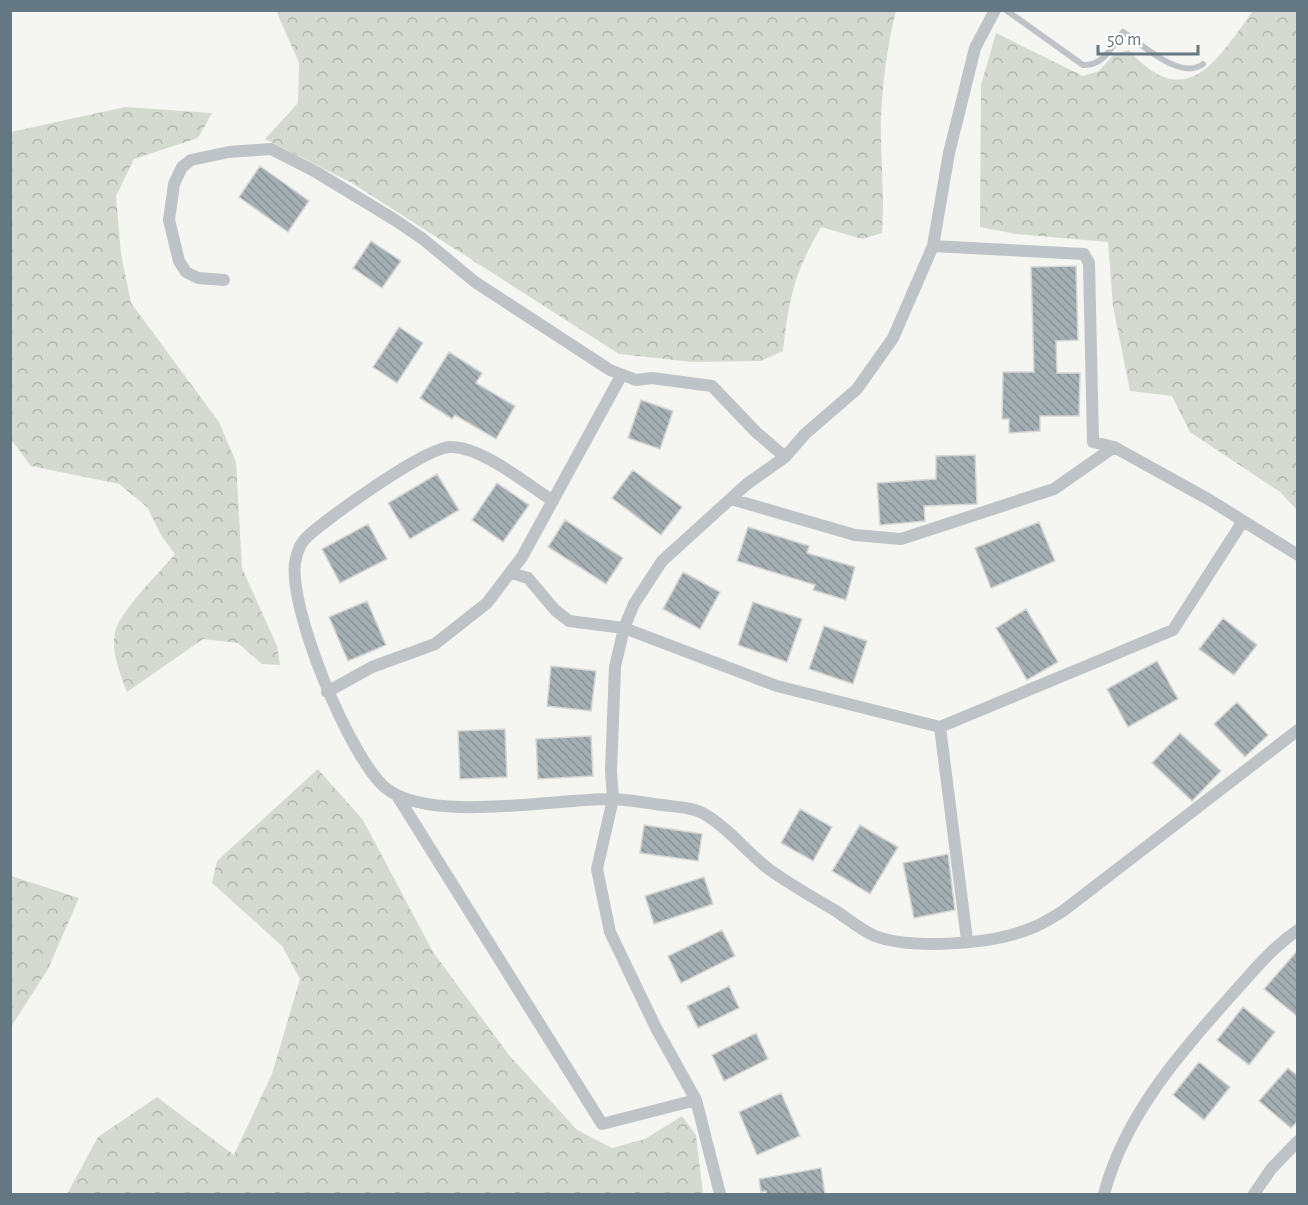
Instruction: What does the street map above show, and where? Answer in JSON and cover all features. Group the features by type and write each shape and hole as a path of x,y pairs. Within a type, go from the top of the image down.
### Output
{"street":[{"path":"720,1194 696,1100 656,1028 610,932 597,869 613,799 611,771 615,667 624,628 634,604 662,561 731,499 785,457 805,434 857,389 893,338 933,246 949,153 975,48 995,10"},
{"path":"224,280 198,278 186,272 179,261 169,220 174,184 182,167 190,160 229,152 271,148 316,172 395,220 475,282 535,324 621,376 636,380 652,378 712,386 756,432 785,457"},
{"path":"933,246 1084,254 1089,263 1093,441 1114,447 1244,521 1298,555"},
{"path":"327,692 372,667 435,644 471,618 512,573 621,376"},
{"path":"553,501 482,457 462,448 447,446 414,461 305,538 296,555 294,572 308,635 327,692 362,761 378,782 397,796 419,804 466,806 613,799 684,807 706,814 770,870 874,936 904,942 967,940 1000,937 1027,930 1064,911 1298,730"},
{"path":"731,499 855,536 901,539 1054,489 1114,447"},
{"path":"512,573 528,578 555,610 569,621 624,628 777,686 940,727 1173,630 1244,521"},
{"path":"940,727 967,940"},
{"path":"397,796 602,1124 696,1100"},
{"path":"1104,1194 1125,1136 1171,1066 1260,962 1298,930"},
{"path":"1254,1194 1271,1169 1298,1141"}],"lane":[{"path":"1006,10 1083,65 1094,64 1103,59 1123,32 1179,69 1191,70 1203,64"}],"green space":[{"path":"279,11 896,11 886,63 881,116 882,233 862,239 821,227 805,258 794,287 783,351 761,361 693,362 619,354 352,183 265,139 298,103 299,63 277,13"},
{"path":"1253,11 1297,11 1297,510 1280,492 1190,432 1172,396 1130,391 1113,306 1108,242 1016,234 980,227 981,85 996,33 1083,76 1099,71 1114,54 1129,50 1150,69 1168,78 1184,79 1200,73 1214,61"},
{"path":"125,107 212,113 198,138 134,159 116,196 121,254 131,303 219,422 236,462 242,568 277,646 280,665 262,664 238,643 203,639 127,692 115,655 114,640 118,623 132,603 175,554 162,537 147,507 119,484 31,466 10,438 11,132"},
{"path":"318,769 363,820 433,952 509,1055 577,1130 612,1148 645,1139 682,1116 696,1135 703,1194 67,1194 98,1137 157,1097 234,1155 272,1074 300,979 282,946 212,883 217,861"},
{"path":"11,876 79,898 48,969 11,1027"}],"building":[{"path":"260,166 309,201 288,232 239,197"},
{"path":"371,241 401,261 382,288 353,268"},
{"path":"1076,266 1078,340 1056,341 1057,373 1080,373 1079,416 1040,416 1040,431 1009,433 1009,419 1002,419 1003,372 1034,372 1031,267"},
{"path":"399,327 423,343 397,383 373,367"},
{"path":"449,352 482,373 476,383 515,406 496,439 455,415 452,419 420,398"},
{"path":"641,400 673,411 660,449 628,438"},
{"path":"975,455 977,504 924,506 925,521 880,525 877,483 936,479 936,456"},
{"path":"633,470 682,507 661,535 612,498"},
{"path":"437,474 459,510 410,539 388,503"},
{"path":"497,483 529,505 503,542 472,520"},
{"path":"565,520 623,558 606,584 548,547"},
{"path":"1039,522 1055,561 991,588 975,548"},
{"path":"368,524 387,559 340,583 322,549"},
{"path":"748,527 809,546 807,553 855,567 846,600 813,590 815,585 737,561"},
{"path":"683,572 720,592 700,629 663,609"},
{"path":"367,601 386,645 348,661 329,617"},
{"path":"753,602 802,619 787,662 738,645"},
{"path":"1026,609 1058,662 1027,680 996,628"},
{"path":"1223,618 1257,645 1234,675 1199,649"},
{"path":"824,626 867,641 853,684 809,669"},
{"path":"1157,661 1178,699 1128,727 1107,689"},
{"path":"551,666 596,671 591,711 547,706"},
{"path":"1237,702 1268,735 1245,757 1214,724"},
{"path":"505,729 507,777 460,779 458,731"},
{"path":"1180,733 1221,771 1192,801 1152,763"},
{"path":"591,736 593,776 538,779 536,739"},
{"path":"800,809 832,827 813,861 781,843"},
{"path":"644,825 702,834 698,861 640,853"},
{"path":"860,825 898,847 870,894 832,871"},
{"path":"948,854 955,910 914,918 903,863"},
{"path":"704,877 713,904 654,924 645,896"},
{"path":"722,930 735,956 681,983 668,956"},
{"path":"1298,950 1298,1017 1264,989"},
{"path":"729,986 739,1008 698,1028 687,1006"},
{"path":"1243,1007 1275,1032 1249,1065 1217,1040"},
{"path":"756,1033 768,1059 724,1081 712,1055"},
{"path":"1199,1062 1230,1087 1204,1120 1173,1095"},
{"path":"1288,1068 1298,1076 1298,1121 1291,1128 1259,1101"},
{"path":"781,1093 800,1136 757,1155 739,1112"},
{"path":"821,1168 825,1194 766,1194 766,1191 761,1192 759,1179"}]}
